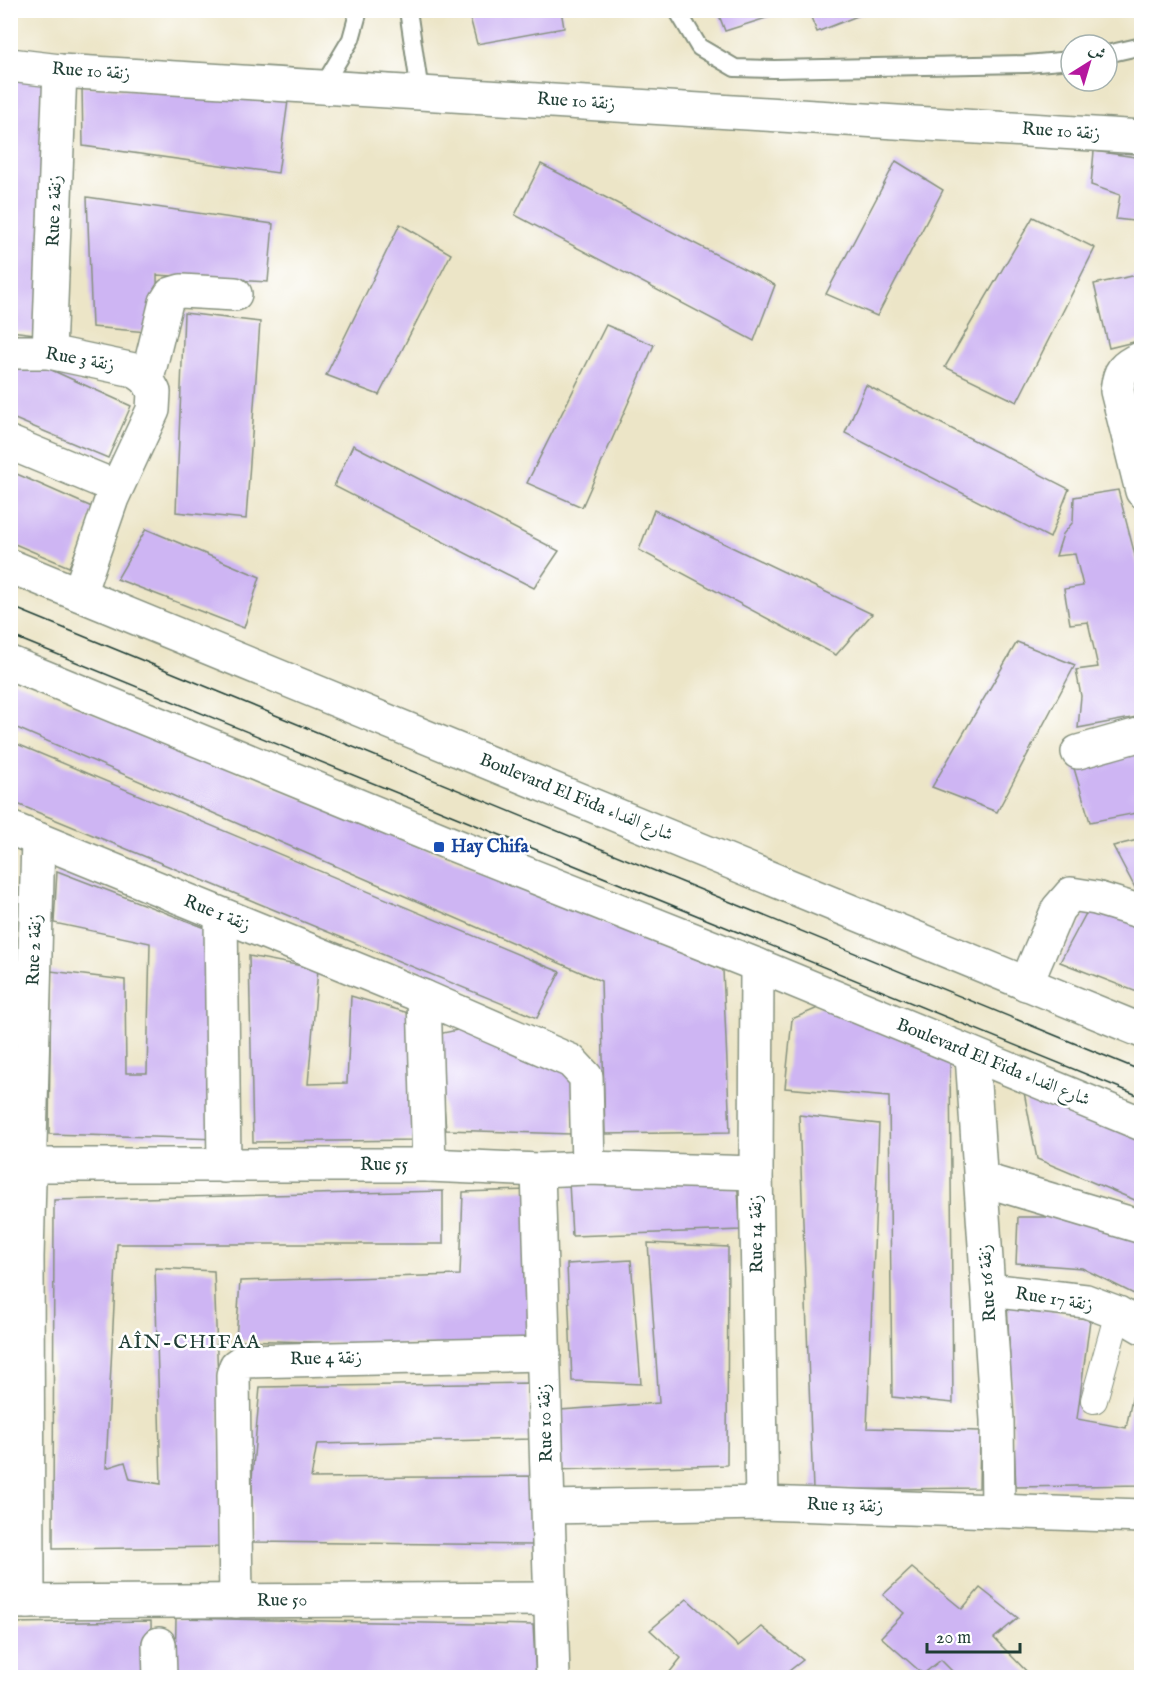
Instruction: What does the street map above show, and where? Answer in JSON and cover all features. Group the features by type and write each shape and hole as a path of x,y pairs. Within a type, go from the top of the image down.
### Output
{"street":[{"name":"Rue 10 زنقة","path":"10,65 60,71 1142,137"},
{"name":"Rue 2 زنقة","path":"49,352 60,71"},
{"path":"79,594 114,493 153,410 154,392 147,379 166,302 171,294 181,291 235,294"},
{"name":"Rue 3 زنقة","path":"10,352 49,352 134,370 147,379"},
{"path":"1141,358 1126,366 1119,376 1117,391 1142,491"},
{"path":"10,443 114,493"},
{"path":"10,456 114,493"},
{"name":"Boulevard El Fida شارع الفداء","path":"10,566 1142,1031"},
{"name":"Boulevard El Fida شارع الفداء","path":"10,663 444,841 757,965 1142,1124"},
{"path":"1078,752 1142,734"},
{"name":"Rue 2 زنقة","path":"19,1602 20,1166 24,833"},
{"name":"Rue 1 زنقة","path":"24,833 221,916 424,997 571,1061 586,1077 588,1168"},
{"path":"1026,984 1058,909 1071,894 1096,898 1142,912"},
{"path":"221,916 224,1166"},
{"name":"Rue 14 زنقة","path":"757,965 756,1173 762,1503"},
{"path":"424,997 429,1165"},
{"name":"Rue 16 زنقة","path":"972,1055 997,1419 998,1511"},
{"name":"Rue 55","path":"20,1166 429,1165 538,1170 588,1168 756,1173"},
{"name":"Rue 10 زنقة","path":"538,1170 553,1677"},
{"path":"981,1179 1142,1227"},
{"name":"Rue 17 زنقة","path":"988,1290 1086,1301 1130,1320 1094,1400"},
{"name":"Rue 4 زنقة","path":"236,1601 233,1375 236,1366 243,1361 544,1354"},
{"name":"Rue 13 زنقة","path":"549,1507 762,1503 1142,1516"},
{"name":"Rue 50","path":"19,1602 551,1599"},
{"path":"159,1644 160,1677"}],"lane":[{"path":"323,87 351,39 359,10"},
{"path":"408,10 420,92"},
{"path":"677,10 699,47 735,68 1004,64 1059,61"},
{"path":"1119,51 1142,46"}],"building":[{"path":"468,10 561,10 564,28 477,44"},
{"path":"717,10 781,10 782,13 725,31"},
{"path":"808,10 870,10 870,11 817,32"},
{"path":"10,76 46,77 44,335 10,331"},
{"path":"82,86 288,101 278,173 83,146"},
{"path":"1094,151 1142,158 1142,222 1116,219 1120,195 1091,185"},
{"path":"896,161 943,190 877,316 826,294"},
{"path":"541,164 775,285 754,341 515,215"},
{"path":"87,197 273,224 268,282 157,275 158,333 92,327"},
{"path":"1033,217 1095,248 1017,402 945,367"},
{"path":"400,224 451,254 379,395 326,375"},
{"path":"1142,274 1142,340 1109,348 1094,284"},
{"path":"184,313 260,322 246,519 176,512"},
{"path":"606,325 654,345 582,507 527,483"},
{"path":"25,358 131,406 108,458 10,417 10,359"},
{"path":"1142,373 1142,402 1141,402 1134,374"},
{"path":"866,385 1069,489 1050,538 845,433"},
{"path":"353,445 559,551 534,588 334,486"},
{"path":"10,471 94,508 69,567 10,542"},
{"path":"1118,490 1142,582 1142,716 1078,728 1081,696 1076,670 1098,667 1088,622 1070,624 1064,589 1083,586 1075,554 1056,556 1063,534 1073,522 1074,497"},
{"path":"654,510 872,614 836,655 639,550"},
{"path":"146,529 260,577 244,628 117,579"},
{"path":"1017,642 1075,665 997,812 932,787"},
{"path":"10,680 723,970 730,1132 605,1134 601,981 10,725"},
{"path":"10,741 560,972 537,1018 10,801"},
{"path":"1142,750 1142,812 1090,822 1073,765"},
{"path":"1142,839 1142,901 1113,846"},
{"path":"57,871 216,932 220,1139 49,1134 51,971 125,980 126,1073 147,1073 150,943 54,923"},
{"path":"1091,904 1142,927 1142,994 1060,962"},
{"path":"249,956 318,969 308,1084 347,1083 351,996 412,1014 419,1140 253,1142"},
{"path":"825,1005 950,1060 953,1403 892,1397 889,1097 785,1088 792,1019"},
{"path":"467,1028 574,1072 571,1134 446,1130 438,1034"},
{"path":"1022,1082 1142,1136 1142,1203 1037,1159"},
{"path":"799,1115 879,1124 867,1428 980,1431 979,1488 813,1490"},
{"path":"737,1180 741,1230 572,1236 569,1183"},
{"path":"529,1190 540,1348 236,1340 240,1281 460,1275 463,1192"},
{"path":"443,1191 443,1244 117,1244 106,1468 125,1462 130,1479 161,1484 155,1268 214,1271 224,1547 53,1549 54,1200"},
{"path":"10,1192 13,1192 13,1254 10,1254"},
{"path":"1018,1217 1097,1217 1142,1236 1142,1298 1082,1268 1016,1263"},
{"path":"648,1243 728,1247 727,1465 552,1470 546,1411 659,1403"},
{"path":"631,1260 641,1384 572,1381 567,1264"},
{"path":"1007,1302 1090,1320 1077,1419 1126,1428 1142,1351 1142,1485 1016,1487"},
{"path":"527,1383 531,1439 317,1444 311,1478 534,1476 536,1545 252,1542 252,1478 260,1387"},
{"path":"912,1568 962,1609 980,1588 1018,1618 994,1638 1033,1678 959,1678 941,1660 923,1674 881,1637 904,1613 883,1595"},
{"path":"687,1599 738,1646 762,1627 803,1660 780,1678 665,1678 681,1658 650,1630"},
{"path":"176,1618 533,1625 536,1678 175,1678"},
{"path":"151,1621 152,1678 10,1678 10,1623"}],"tram line":[{"path":"10,606 1142,1071"},
{"path":"10,635 1142,1097"}],"place":[{"name":"Hay Chifa","path":"439,847"}],"district":[{"name":"AÎN-CHIFAA","path":"190,1342"}]}
